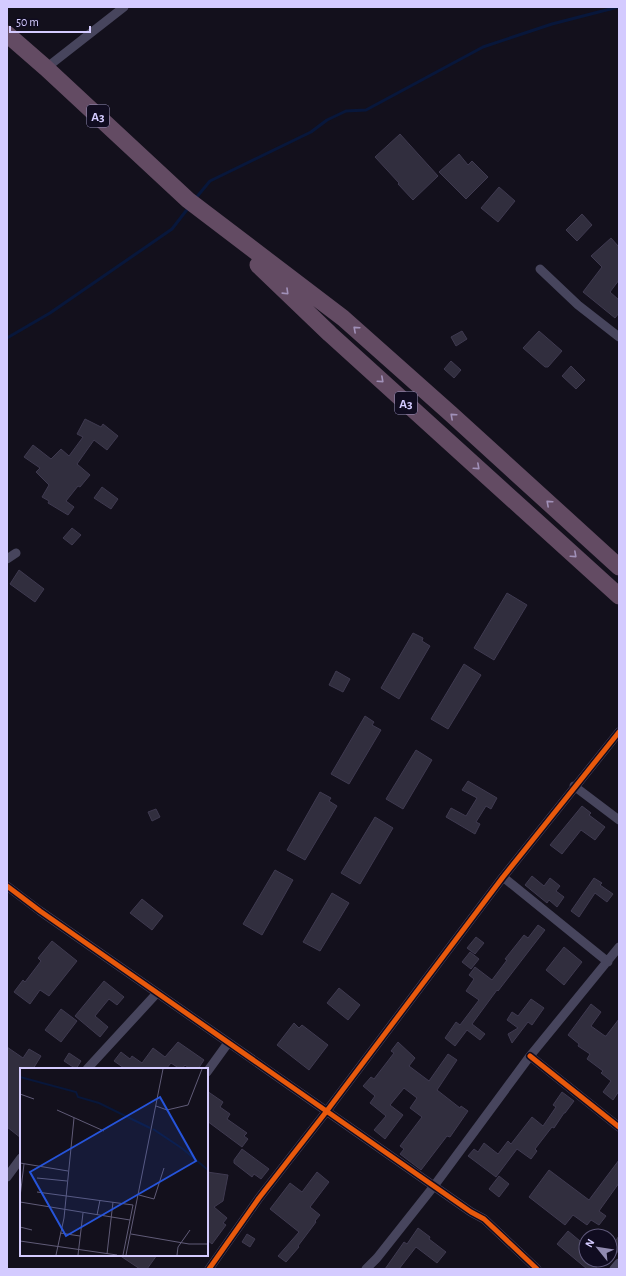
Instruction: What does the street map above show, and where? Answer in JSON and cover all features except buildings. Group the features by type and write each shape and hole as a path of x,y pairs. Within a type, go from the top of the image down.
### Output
{"highway":[{"name":"A3","path":"7,34 193,203 330,334 619,596"},
{"name":"A3","path":"193,203 343,318 457,419 619,567"}],"street":[{"path":"46,68 124,7"},
{"path":"540,269 578,304 619,337"},
{"path":"7,559 16,553"},
{"path":"209,1269 259,1198 326,1112 503,877 574,786 619,732"},
{"path":"574,786 619,820"},
{"path":"503,877 608,962"},
{"path":"7,886 40,911 326,1112 471,1212 484,1219 537,1269"},
{"path":"366,1269 377,1258 434,1186 530,1056 619,947"},
{"path":"88,1068 157,993"},
{"path":"208,1071 228,1043"},
{"path":"530,1056 619,1127"},
{"path":"7,1177 20,1159"},
{"path":"614,1269 619,1263"}],"waterway":[{"path":"195,199 210,181 311,132 327,120 346,111 366,110 483,47 552,24 618,7"},
{"path":"7,338 50,313 172,229 189,207"}],"cycle path":[{"path":"209,1269 259,1198 326,1112 503,877 619,732"},
{"path":"7,886 40,911 471,1212 484,1219 537,1269"},
{"path":"530,1056 619,1127"}]}
